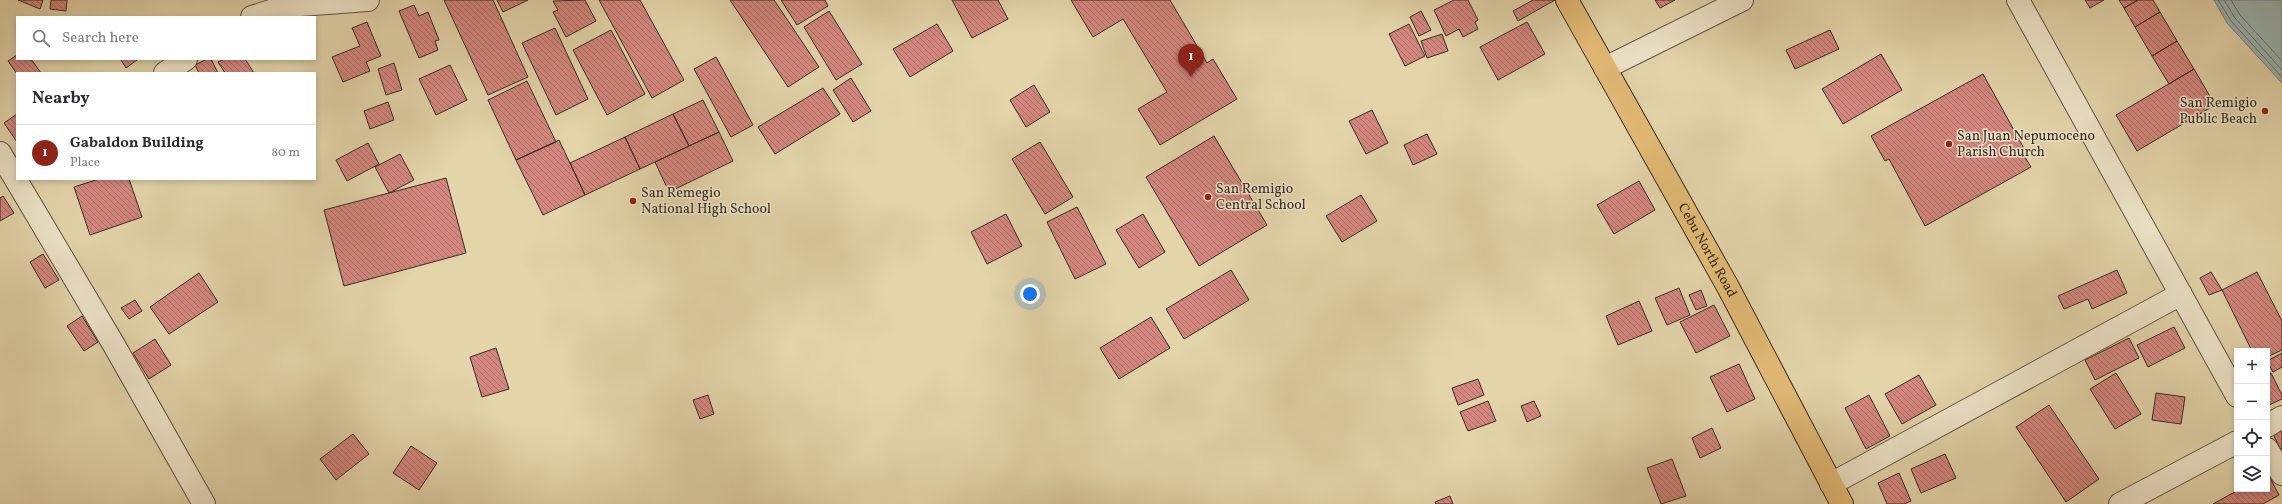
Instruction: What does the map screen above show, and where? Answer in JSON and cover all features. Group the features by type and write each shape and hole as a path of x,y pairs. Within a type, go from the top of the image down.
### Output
{"main road":[{"name":"Cebu North Road","path":"1567,0 1728,287 1842,504"}],"street":[{"path":"255,16 286,6 368,0"},
{"path":"1605,68 1742,0"},
{"path":"2018,0 2234,390"},
{"path":"166,72 184,60"},
{"path":"0,153 10,176 114,345 204,504"},
{"path":"1831,484 2182,294"},
{"path":"2270,424 2282,417"},
{"path":"2120,504 2234,444"},
{"path":"2270,454 2282,474"}],"water":[{"path":"2214,0 2282,0 2282,83 2227,23"}],"building":[{"path":"18,0 43,0 40,9"},
{"path":"51,0 67,0 66,11 50,9"},
{"path":"444,0 493,0 528,77 488,95"},
{"path":"497,0 528,0 503,12"},
{"path":"585,0 596,21 566,37 553,12 558,10 553,1"},
{"path":"599,0 640,0 684,80 652,98"},
{"path":"730,0 774,0 819,67 788,87"},
{"path":"781,0 825,0 828,6 797,25"},
{"path":"952,0 998,0 1008,19 972,38"},
{"path":"1071,0 1170,0 1207,63 1213,59 1237,99 1160,145 1138,109 1167,92 1123,19 1093,37"},
{"path":"1454,0 1468,0 1478,20 1475,22 1478,29 1463,37 1459,29 1446,36 1434,10"},
{"path":"1533,0 1555,0 1518,21 1513,11"},
{"path":"1655,0 1675,0 1660,8"},
{"path":"2085,0 2104,0 2090,8"},
{"path":"2119,0 2138,0 2124,8"},
{"path":"2138,0 2153,0 2160,12 2135,27 2124,8"},
{"path":"414,5 419,16 428,12 439,40 435,41 438,50 419,58 399,11"},
{"path":"829,11 862,64 836,80 804,27"},
{"path":"1421,11 1431,30 1419,36 1410,17"},
{"path":"2160,12 2177,41 2152,56 2135,27"},
{"path":"367,22 381,56 366,62 370,71 343,82 332,57 360,46 352,28"},
{"path":"1527,22 1545,54 1498,80 1480,47"},
{"path":"937,24 953,51 910,77 893,49"},
{"path":"1409,24 1425,56 1405,66 1389,34"},
{"path":"555,28 588,99 556,115 522,43"},
{"path":"611,30 645,94 607,115 573,50"},
{"path":"1830,30 1839,49 1795,69 1786,50"},
{"path":"1442,34 1448,51 1427,58 1421,41"},
{"path":"2177,41 2194,69 2169,84 2152,56"},
{"path":"1881,54 1902,90 1843,124 1822,89"},
{"path":"16,56 16,60 32,60 40,72 16,73 8,61"},
{"path":"716,57 753,125 731,137 694,69"},
{"path":"121,60 137,60 126,68"},
{"path":"205,60 212,60 218,72 198,72 195,65"},
{"path":"222,60 246,60 253,72 224,72 218,62"},
{"path":"394,63 402,90 386,95 378,69"},
{"path":"450,65 467,100 436,115 419,79"},
{"path":"2194,69 2215,105 2137,151 2116,115"},
{"name":"San Juan Nepumoceno Parish Church","path":"1983,74 2026,152 2023,154 2031,167 1925,226 1889,159 1885,161 1871,136"},
{"path":"851,78 871,111 853,122 833,90"},
{"path":"527,81 556,142 516,160 488,100"},
{"path":"1034,85 1050,112 1026,127 1010,100"},
{"path":"823,88 840,114 775,154 758,127"},
{"path":"703,100 719,132 689,146 673,114"},
{"path":"388,102 394,120 370,129 364,111"},
{"path":"1372,110 1388,143 1366,154 1349,121"},
{"path":"673,114 689,146 640,169 625,137"},
{"path":"16,115 16,141 4,123"},
{"path":"719,132 733,161 669,192 655,162"},
{"path":"1427,134 1437,154 1413,165 1404,145"},
{"path":"1214,136 1267,225 1199,266 1146,177"},
{"path":"625,137 640,169 585,195 570,163"},
{"path":"559,140 585,195 543,215 516,160"},
{"path":"1040,142 1073,197 1045,214 1012,159"},
{"path":"368,143 379,164 347,181 336,160"},
{"path":"400,154 414,180 389,193 375,167"},
{"path":"446,178 466,253 344,286 324,210"},
{"path":"96,180 129,180 142,217 90,235 74,187"},
{"path":"1639,181 1655,210 1614,234 1597,205"},
{"path":"1361,195 1377,221 1342,242 1326,216"},
{"path":"3,196 14,213 0,221 0,198"},
{"path":"1077,207 1106,264 1075,279 1047,222"},
{"path":"1006,214 1022,246 987,264 971,232"},
{"path":"1143,214 1165,252 1139,268 1116,230"},
{"path":"43,254 59,280 45,288 30,262"},
{"path":"1231,270 1249,300 1184,339 1166,309"},
{"path":"2117,270 2127,293 2092,309 2088,299 2064,309 2058,296"},
{"path":"2211,272 2222,290 2209,295 2200,278"},
{"path":"2257,272 2282,321 2282,350 2270,356 2270,348 2251,348 2222,290"},
{"path":"199,273 218,302 169,334 150,307"},
{"path":"1679,288 1690,315 1667,325 1655,298"},
{"path":"1701,290 1707,306 1696,310 1689,295"},
{"path":"135,300 142,311 129,319 121,308"},
{"path":"1639,301 1652,331 1618,345 1606,316"},
{"path":"1714,305 1730,336 1696,353 1680,322"},
{"path":"82,316 98,342 84,351 67,326"},
{"path":"1151,317 1170,348 1119,379 1100,348"},
{"path":"2174,327 2185,348 2148,367 2137,345"},
{"path":"2129,338 2139,358 2095,380 2085,360"},
{"path":"155,339 171,365 149,379 133,353"},
{"path":"496,348 509,389 482,397 470,357"},
{"path":"2282,353 2282,367 2273,372 2270,366 2270,359"},
{"path":"1739,364 1755,399 1727,412 1710,377"},
{"path":"2116,373 2141,414 2115,429 2090,389"},
{"path":"2270,374 2282,395 2282,399 2270,405 2270,384"},
{"path":"1919,375 1936,405 1902,424 1885,394"},
{"path":"1478,379 1484,395 1458,405 1452,388"},
{"path":"2156,393 2185,397 2181,424 2152,420"},
{"path":"708,395 714,414 700,419 693,400"},
{"path":"1869,395 1890,436 1866,449 1845,408"},
{"path":"1488,401 1496,421 1468,431 1460,412"},
{"path":"1534,401 1541,416 1527,422 1521,406"},
{"path":"2049,405 2099,479 2066,502 2016,427"},
{"path":"1712,428 1721,448 1700,458 1692,438"},
{"path":"2282,430 2282,452 2273,434"},
{"path":"353,434 369,454 336,480 320,459"},
{"path":"411,446 437,463 419,490 393,473"},
{"path":"1945,454 1956,478 1921,493 1911,469"},
{"path":"1672,459 1686,496 1661,504 1647,468"},
{"path":"1899,473 1911,501 1904,504 1887,504 1878,483"},
{"path":"2270,478 2279,495 2263,504 2213,504 2235,492 2270,492"},
{"path":"1450,496 1453,504 1436,504 1435,502"}],"place":[{"name":"Gabaldon Building","path":"1191,77"},
{"name":"San Remigio Public Beach","path":"2265,111"},
{"name":"San Juan Nepumoceno Parish Church","path":"1949,144"},
{"name":"San Remigio Central School","path":"1208,197"},
{"name":"San Remegio National High School","path":"633,201"}]}
